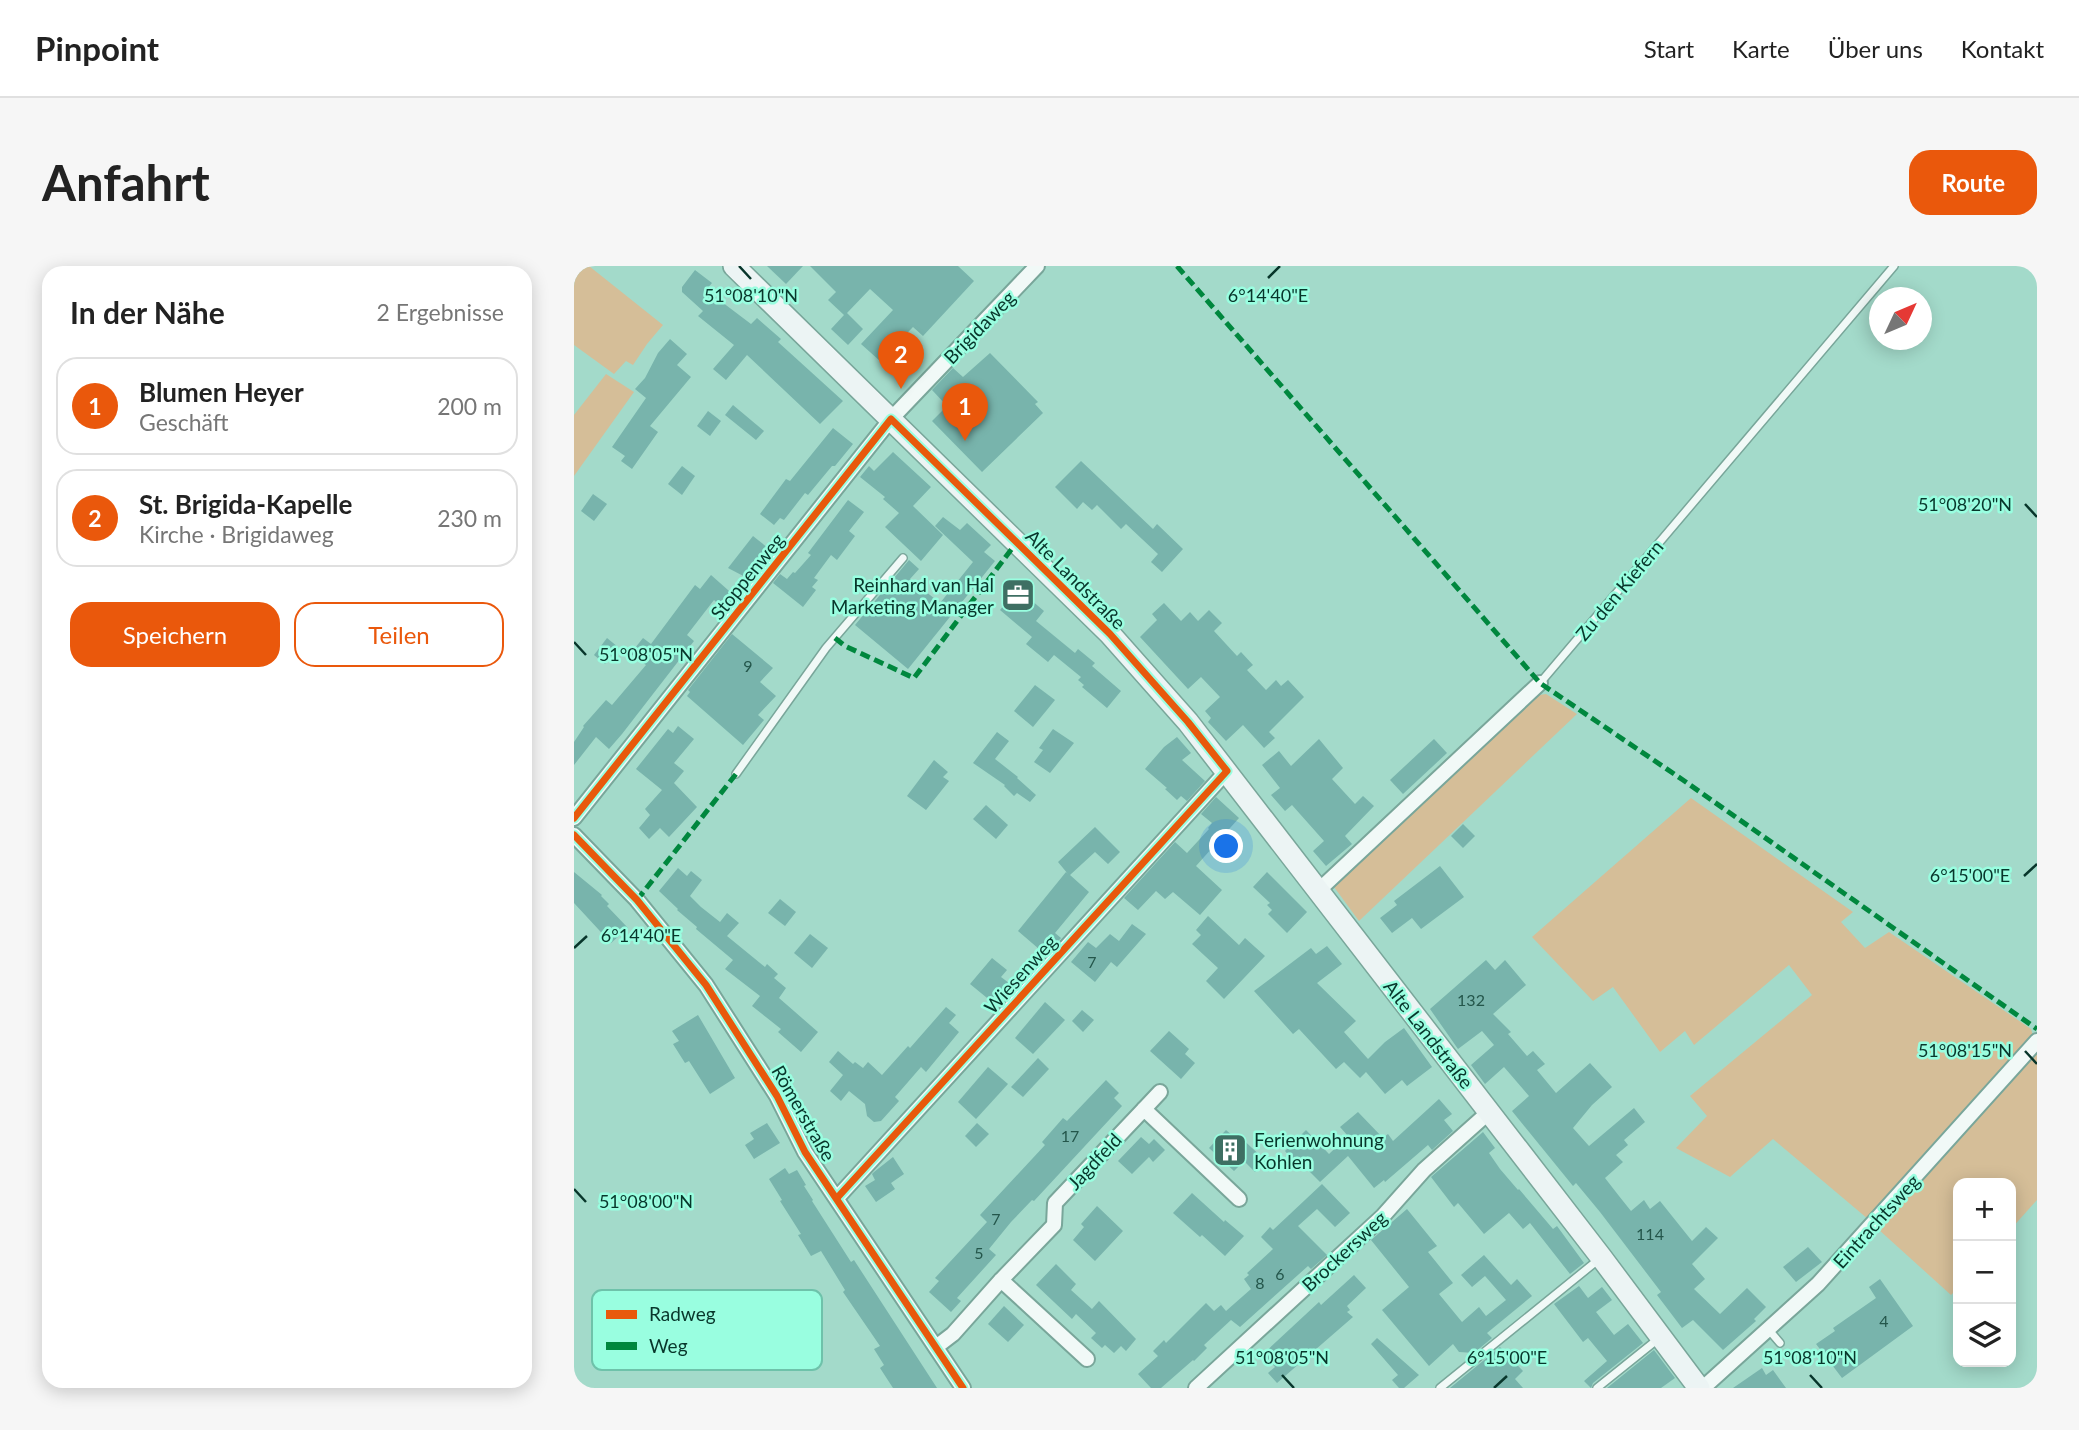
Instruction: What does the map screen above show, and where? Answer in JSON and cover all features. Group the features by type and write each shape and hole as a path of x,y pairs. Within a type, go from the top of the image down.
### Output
{"main road":[{"name":"Alte Landstraße","path":"734,266 1110,634 1180,713 1701,1388"}],"street":[{"name":"Brigidaweg","path":"891,419 1037,266"},
{"name":"Stoppenweg","path":"574,818 891,419"},
{"name":"Zu den Kiefern","path":"1319,890 1540,683"},
{"name":"Wiesenweg","path":"837,1198 1227,771"},
{"name":"Römerstraße","path":"574,835 637,900 706,985 777,1096 805,1152 963,1388"},
{"name":"Eintrachtsweg","path":"1701,1388 1818,1284 2037,1041"},
{"name":"Jagdfeld","path":"936,1347 953,1334 1054,1225 1055,1203 1160,1091"},
{"path":"1144,1109 1239,1199"},
{"name":"Brockersweg","path":"1196,1388 1383,1216 1424,1170 1489,1111"},
{"path":"1001,1280 1087,1359"}],"lane":[{"name":"Zu den Kiefern","path":"1540,683 1894,266"},
{"path":"736,774 826,648 903,558"},
{"path":"1440,1388 1601,1258"},
{"path":"1768,1329 1780,1343"},
{"path":"1597,1388 1662,1337"}],"shaded area":[{"path":"574,266 589,266 663,325 633,365 626,361 614,374 574,345"},
{"path":"606,374 634,392 574,476 574,415"},
{"path":"1546,694 1577,714 1359,921 1334,887 1405,815 1533,696"},
{"path":"1691,798 1853,912 1841,922 1865,948 1889,932 2031,1029 2034,1038 1868,1219 1773,1139 1730,1177 1676,1148 1707,1116 1690,1096 1812,995 1789,965 1694,1045 1685,1031 1660,1052 1613,987 1593,1001 1532,937"},
{"path":"2037,1049 2037,1200 2016,1223 2016,1178 1953,1178 1951,1295 1878,1229"}],"building":[{"path":"767,266 803,266 786,284"},
{"path":"810,266 958,266 974,281 923,336 913,327 880,361 861,344 893,310 870,289 847,313 863,329 848,345 831,329 844,315 828,300 836,292"},
{"path":"695,270 712,283 706,290 751,324 757,318 781,339 778,342 843,401 820,424 747,355 726,380 713,369 734,345 698,316 703,311 682,292 682,287"},
{"path":"670,339 687,354 677,365 691,377 650,426 658,432 632,469 621,461 625,456 612,447 646,398 635,389"},
{"path":"990,353 1038,402 1035,404 1043,413 982,472 932,421 947,406 932,390 953,368 963,377"},
{"path":"733,405 764,431 756,440 725,415"},
{"path":"708,411 721,421 710,436 697,426"},
{"path":"833,428 853,444 808,495 805,493 784,520 780,518 774,525 760,514 786,479 790,481"},
{"path":"893,452 931,487 913,506 943,535 921,561 885,527 899,513 883,499 885,497 860,477 869,466 874,471"},
{"path":"1081,461 1153,529 1157,524 1183,549 1162,572 1151,562 1158,554 1126,524 1121,529 1097,505 1092,510 1083,502 1077,509 1055,487"},
{"path":"682,466 695,476 682,495 668,484"},
{"path":"593,494 607,504 594,521 581,511"},
{"path":"848,500 864,512 849,531 855,536 837,560 831,555 814,578 818,580 812,587 816,590 803,607 773,583 780,574 787,579 795,573 811,555 808,553"},
{"path":"943,517 960,530 967,523 991,545 984,552 995,561 908,669 855,625 909,560 919,569 910,579 940,603 973,562 935,526"},
{"path":"753,536 773,552 751,580 728,568"},
{"path":"711,575 737,598 726,611 714,600 687,635 694,641 622,734 609,749 596,737 574,765 574,742 583,726 606,700 612,705 646,665 631,654 635,648 643,638 651,644 695,585 700,589"},
{"path":"1018,589 1044,611 1036,621 1075,653 1078,649 1095,663 1092,666 1121,691 1107,708 1082,687 1084,685 1078,680 1081,677 1054,655 1048,662 1026,644 1032,637 1000,610"},
{"path":"1164,603 1181,621 1190,612 1198,621 1209,610 1222,623 1214,631 1237,656 1241,652 1253,665 1247,670 1266,690 1276,680 1281,686 1288,680 1304,697 1269,732 1275,738 1264,748 1243,725 1226,741 1208,722 1211,718 1205,711 1220,697 1201,677 1188,689 1140,637 1157,620 1152,614"},
{"path":"732,634 773,668 760,682 776,696 758,715 764,720 743,745 687,696 690,692 688,690"},
{"path":"607,638 618,647 605,664 594,655"},
{"path":"1035,685 1055,700 1033,727 1014,711"},
{"path":"678,726 694,739 674,763 684,771 674,783 697,807 669,837 660,828 649,839 639,828 650,815 645,809 662,790 636,769 668,729 673,733"},
{"path":"1053,729 1074,743 1050,773 1034,762 1043,750 1039,748"},
{"path":"997,732 1009,741 995,759 1036,795 1030,802 1017,793 1014,796 1005,785 973,763"},
{"path":"1177,737 1191,753 1182,760 1205,781 1187,801 1181,796 1177,800 1145,769 1164,747"},
{"path":"1319,739 1343,768 1332,779 1355,804 1363,796 1374,806 1345,836 1352,844 1326,866 1313,851 1324,841 1292,805 1285,811 1271,795 1280,788 1262,765 1279,751 1291,766"},
{"path":"1434,739 1447,753 1403,794 1390,780"},
{"path":"934,760 948,772 943,777 949,781 926,810 907,796"},
{"path":"1216,797 1239,818 1196,866 1222,890 1200,915 1173,892 1165,899 1156,891 1138,910 1124,898 1175,842 1187,853 1209,829 1212,823 1201,814"},
{"path":"986,805 1008,825 996,839 973,819"},
{"path":"1463,824 1475,836 1463,848 1451,836"},
{"path":"1095,827 1120,852 1108,864 1095,852 1070,875 1089,892 1055,933 1061,938 1046,955 1018,931 1066,872 1068,874 1058,862"},
{"path":"1440,866 1464,897 1421,929 1412,918 1392,933 1380,918 1397,905 1394,901"},
{"path":"678,868 687,876 691,871 702,880 690,896 701,907 720,922 727,913 739,923 727,936 765,967 767,964 778,974 774,978 786,988 779,998 818,1032 801,1052 778,1032 781,1029 752,1006 760,996 725,969 733,960 696,929 697,927 659,891"},
{"path":"574,872 602,895 609,904 607,906 628,928 611,943 574,903"},
{"path":"1267,872 1307,912 1287,933 1268,914 1272,910 1267,905 1270,903 1253,887"},
{"path":"780,899 796,912 785,926 768,913"},
{"path":"1208,916 1239,945 1245,938 1265,956 1224,999 1206,981 1218,968 1192,944 1201,935 1196,930"},
{"path":"1132,924 1146,934 1117,967 1111,962 1095,982 1071,962 1088,942 1096,948 1110,934 1119,941"},
{"path":"810,934 828,948 812,968 794,953"},
{"path":"1327,946 1342,964 1317,983 1356,1021 1344,1032 1368,1059 1404,1028 1432,1067 1407,1086 1402,1080 1385,1094 1366,1072 1360,1078 1344,1062 1336,1069 1299,1029 1293,1034 1254,991 1311,948 1316,954"},
{"path":"992,958 1007,970 1001,977 1009,983 992,1002 970,984"},
{"path":"1486,960 1495,970 1505,960 1526,985 1493,1014 1511,1032 1508,1034 1527,1056 1533,1051 1545,1064 1537,1070 1556,1093 1590,1063 1612,1087 1573,1128 1589,1146 1634,1108 1645,1122 1624,1140 1628,1145 1616,1155 1623,1162 1605,1178 1631,1211 1644,1200 1650,1209 1660,1201 1692,1241 1706,1227 1718,1238 1692,1264 1705,1279 1694,1289 1720,1314 1747,1288 1766,1307 1754,1319 1756,1321 1723,1350 1693,1320 1682,1328 1657,1295 1661,1292 1600,1212 1576,1183 1573,1186 1512,1111 1529,1096 1504,1067 1485,1084 1471,1065 1494,1045 1482,1031 1458,1049 1430,1009"},
{"path":"1045,1002 1065,1020 1033,1054 1015,1038"},
{"path":"946,1007 956,1015 949,1023 959,1032 926,1072 921,1067 895,1097 899,1101 881,1121 874,1122 867,1116 865,1104 849,1091 841,1101 830,1091 843,1075 829,1062 838,1051 853,1064 855,1062 863,1068 868,1062 882,1075"},
{"path":"1082,1010 1094,1020 1083,1032 1072,1021"},
{"path":"698,1015 735,1078 710,1094 689,1061 685,1063 673,1044 679,1041 672,1031"},
{"path":"1169,1031 1189,1049 1185,1054 1195,1063 1181,1079 1150,1051"},
{"path":"1038,1058 1049,1069 1023,1097 1011,1087"},
{"path":"988,1067 1008,1084 976,1119 958,1102"},
{"path":"1106,1080 1119,1093 1114,1098 1122,1106 1011,1222 989,1249 996,1255 957,1298 961,1301 951,1312 929,1292 939,1281 935,1278 987,1222 980,1215 1045,1145 1042,1142 1063,1118 1067,1121"},
{"path":"1439,1099 1452,1114 1444,1120 1453,1131 1432,1150 1428,1145 1385,1182 1384,1180 1374,1188 1348,1156 1320,1182 1285,1151 1306,1130 1329,1154 1348,1136 1340,1127 1358,1112 1383,1138 1388,1134 1393,1141"},
{"path":"767,1123 780,1143 754,1159 745,1145 754,1139 750,1133"},
{"path":"977,1123 989,1134 976,1147 965,1136"},
{"name":"Ferienwohnung Kohlen","path":"1226,1130 1234,1137 1237,1134 1266,1161 1255,1172 1244,1161 1234,1171 1209,1148"},
{"path":"1483,1132 1495,1148 1489,1153 1500,1169 1553,1229 1557,1226 1584,1263 1570,1274 1530,1223 1523,1229 1509,1213 1484,1234 1458,1203 1454,1207 1431,1177"},
{"path":"1141,1137 1149,1144 1154,1139 1165,1150 1153,1162 1149,1157 1132,1174 1118,1161"},
{"path":"893,1157 904,1174 891,1183 895,1189 876,1202 865,1186 875,1180 872,1174"},
{"path":"785,1168 789,1174 797,1170 812,1201 851,1262 854,1260 937,1388 893,1388 880,1368 884,1365 874,1349 880,1346 843,1292 845,1290 821,1251 811,1256 769,1179"},
{"path":"1322,1184 1350,1213 1335,1227 1317,1209 1298,1226 1327,1255 1311,1269 1308,1266 1240,1327 1231,1320 1204,1345 1207,1348 1194,1361 1161,1388 1151,1388 1138,1374 1158,1356 1153,1351 1164,1340 1166,1343 1206,1303 1214,1311 1221,1305 1226,1311 1251,1289 1244,1279 1249,1275 1247,1273 1273,1249 1261,1237 1270,1227 1273,1230"},
{"path":"1192,1193 1244,1236 1225,1256 1173,1213"},
{"path":"1097,1206 1123,1231 1095,1261 1073,1240 1084,1227 1081,1224"},
{"path":"1407,1209 1437,1246 1428,1252 1453,1283 1439,1294 1462,1322 1479,1307 1486,1316 1506,1300 1485,1276 1472,1287 1461,1275 1484,1255 1511,1285 1517,1279 1532,1296 1487,1333 1492,1338 1474,1353 1459,1352 1453,1344 1429,1366 1382,1310 1409,1287 1371,1240"},
{"path":"1808,1247 1822,1262 1796,1282 1783,1267"},
{"path":"1056,1264 1076,1284 1071,1290 1092,1309 1099,1301 1136,1339 1126,1351 1121,1346 1114,1353 1105,1345 1102,1348 1091,1338 1096,1333 1076,1314 1072,1319 1036,1285"},
{"path":"1354,1275 1366,1288 1347,1306 1350,1310 1347,1312 1353,1317 1277,1383 1268,1373 1275,1367 1263,1354 1319,1302 1321,1305"},
{"path":"1880,1279 1913,1326 1842,1378 1816,1344 1835,1331 1833,1328 1876,1298 1869,1287"},
{"path":"1579,1286 1588,1298 1602,1287 1612,1300 1596,1312 1614,1335 1628,1324 1643,1343 1593,1383 1591,1388 1584,1381 1607,1361 1588,1338 1583,1342 1554,1304"},
{"path":"1004,1306 1024,1325 1008,1342 988,1324"},
{"path":"1377,1338 1419,1375 1404,1388 1399,1388 1392,1380 1398,1375 1371,1344"},
{"path":"1500,1347 1523,1371 1515,1379 1523,1388 1450,1388"},
{"path":"1654,1350 1675,1378 1661,1388 1607,1388"},
{"path":"1762,1368 1766,1375 1773,1370 1786,1388 1733,1388"}],"marked path":[{"path":"1177,266 1540,683 2037,1029"},
{"path":"835,638 845,646 914,678 1017,542"},
{"path":"637,900 736,774"}],"cycle path":[{"path":"574,818 891,419 1110,634 1188,722 1227,771 837,1198"},
{"path":"574,835 637,900 706,985 777,1096 805,1152 963,1388"}],"place":[{"name":"St. Brigida-Kapelle","path":"901,389"},
{"name":"Blumen Heyer","path":"965,441"},
{"name":"Reinhard van Hal Marketing Manager","path":"1018,595"},
{"name":"Ferienwohnung Kohlen","path":"1230,1150"}]}
